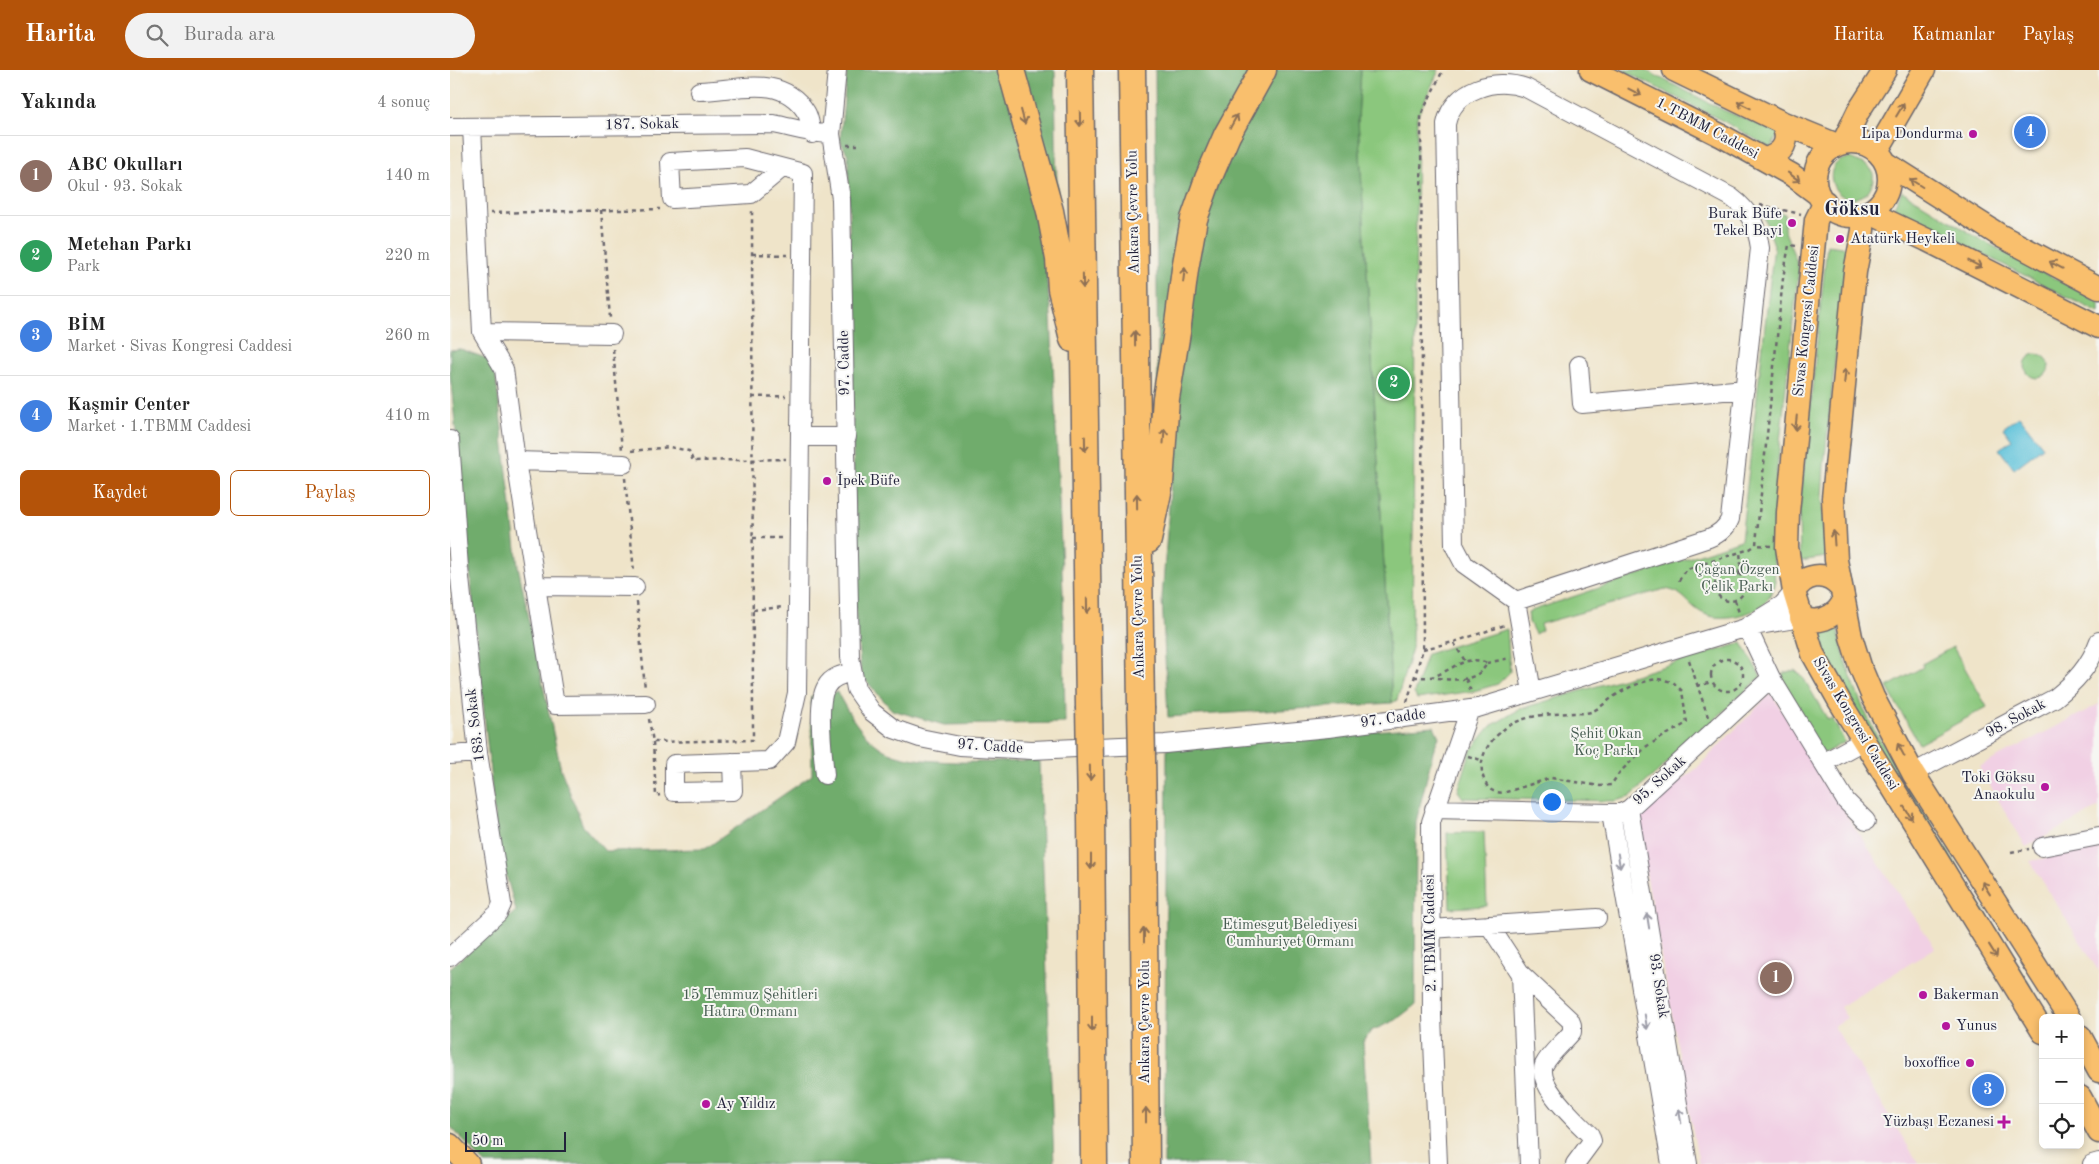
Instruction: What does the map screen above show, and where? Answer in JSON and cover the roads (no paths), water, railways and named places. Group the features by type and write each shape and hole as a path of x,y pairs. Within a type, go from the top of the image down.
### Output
{"highway":[{"path":"1011,70 1050,211 1061,289 1084,387"},
{"path":"1080,70 1094,1164"},
{"name":"Ankara Çevre Yolu","path":"1132,70 1138,588 1142,707 1146,1164"},
{"path":"1138,588 1160,483 1166,398 1194,219 1208,179 1227,135 1263,70"}],"main road":[{"name":"1.TBMM Caddesi","path":"1592,70 1792,174 1822,198"},
{"path":"1674,70 1781,122 1840,144"},
{"path":"1840,144 1885,70"},
{"path":"1924,70 1881,157 1889,181 1887,192 1882,201 1865,213 1848,215 1836,212 1822,198 1816,184 1818,166 1827,152 1840,144 1858,142 1869,146 1881,157 2001,236 2099,288"},
{"path":"1764,159 1775,156 1782,151 1785,145 1785,129 1781,122"},
{"name":"Sivas Kongresi Caddesi","path":"1822,198 1816,220 1788,512 1787,547 1794,592 1813,654 1863,741 2039,1026"},
{"path":"1865,213 1926,240 2099,328"},
{"name":"Sivas Kongresi Caddesi","path":"1865,213 1855,272 1833,498 1834,542 1842,595 1860,666 1873,697 1913,773 2066,1014"},
{"path":"1794,592 1801,582 1812,576 1825,576 1842,595 1835,614 1816,621 1801,618"},
{"path":"2084,1043 2099,1071"},
{"path":"2084,1103 2097,1122"},
{"path":"450,1145 468,1164"}],"street":[{"name":"97. Cadde","path":"837,70 832,134 841,199 850,656 856,689 872,712 894,729 920,738 960,746 1032,750 1165,744 1403,718 1470,709 1748,627 1801,618"},
{"path":"1516,601 1709,538 1722,531 1730,519 1760,248 1754,222 1747,211 1731,197 1517,85 1496,84 1483,86 1459,100 1450,110 1446,124 1454,545 1464,564 1516,601 1532,692"},
{"path":"699,91 714,91 745,86 761,86 774,89 789,95 807,113 812,134"},
{"name":"187. Sokak","path":"450,127 774,124 812,134 832,134"},
{"path":"472,127 482,332 504,369 516,461 555,705 646,704"},
{"path":"732,762 769,761 786,742 797,693 802,173 745,158 670,162 672,199 752,194 782,168"},
{"path":"482,332 612,334"},
{"path":"1579,365 1582,404 1745,389"},
{"path":"800,437 846,437"},
{"name":"183. Sokak","path":"450,440 459,568 478,753 502,895 502,907 498,913 450,957"},
{"path":"516,461 624,464"},
{"path":"535,586 635,587"},
{"name":"97. Cadde","path":"1748,627 1782,604 1794,592"},
{"path":"1748,627 1771,678 1846,801 1866,821"},
{"name":"98. Sokak","path":"1913,773 2055,698 2074,682 2097,653"},
{"path":"824,775 821,713 823,695 826,686 831,681 845,673 853,672"},
{"name":"95. Sokak","path":"1434,809 1621,813 1629,809 1771,678"},
{"name":"2. TBMM Caddesi","path":"1438,1164 1432,1016 1430,836 1434,809 1470,709"},
{"path":"1823,763 1863,741"},
{"path":"450,755 478,753"},
{"name":"93. Sokak","path":"1629,809 1688,1164"},
{"name":"93. Sokak","path":"1611,813 1671,1164"},
{"path":"2042,846 2099,836"},
{"path":"1431,929 1597,918"},
{"path":"1489,925 1521,974 1570,1020 1572,1025 1572,1032 1544,1064 1542,1072 1547,1088 1590,1135 1592,1140 1575,1164"},
{"path":"1521,974 1529,1164"},
{"path":"1650,1044 1667,1041"},
{"path":"2092,1164 2099,1162"}],"water":[{"path":"2019,416 2043,447 2014,469 1999,449 2012,440 2003,428"}],"place":[{"name":"Kaşmir Center","path":"2030,132"},
{"name":"Lipa Dondurma","path":"1973,134"},
{"name":"Burak Büfe Tekel Bayi","path":"1792,223"},
{"name":"Atatürk Heykeli","path":"1840,239"},
{"name":"Metehan Parkı","path":"1394,383"},
{"name":"İpek Büfe","path":"827,481"},
{"name":"Toki Göksu Anaokulu","path":"2045,787"},
{"name":"ABC Okulları","path":"1776,978"},
{"name":"Bakerman","path":"1923,995"},
{"name":"Yunus","path":"1946,1026"},
{"name":"boxoffice","path":"1970,1063"},
{"name":"BİM","path":"1988,1090"},
{"name":"Ay Yıldız","path":"706,1104"},
{"name":"Yüzbaşı Eczanesi","path":"2004,1122"}],"district":[{"name":"Göksu","path":"1852,210"}],"park label":[{"name":"Çağan Özgen Çelik Parkı","path":"1737,578"},
{"name":"Şehit Okan Koç Parkı","path":"1606,742"},
{"name":"Etimesgut Belediyesi Cumhuriyet Ormanı","path":"1290,934"},
{"name":"15 Temmuz Şehitleri Hatıra Ormanı","path":"750,1004"}]}
